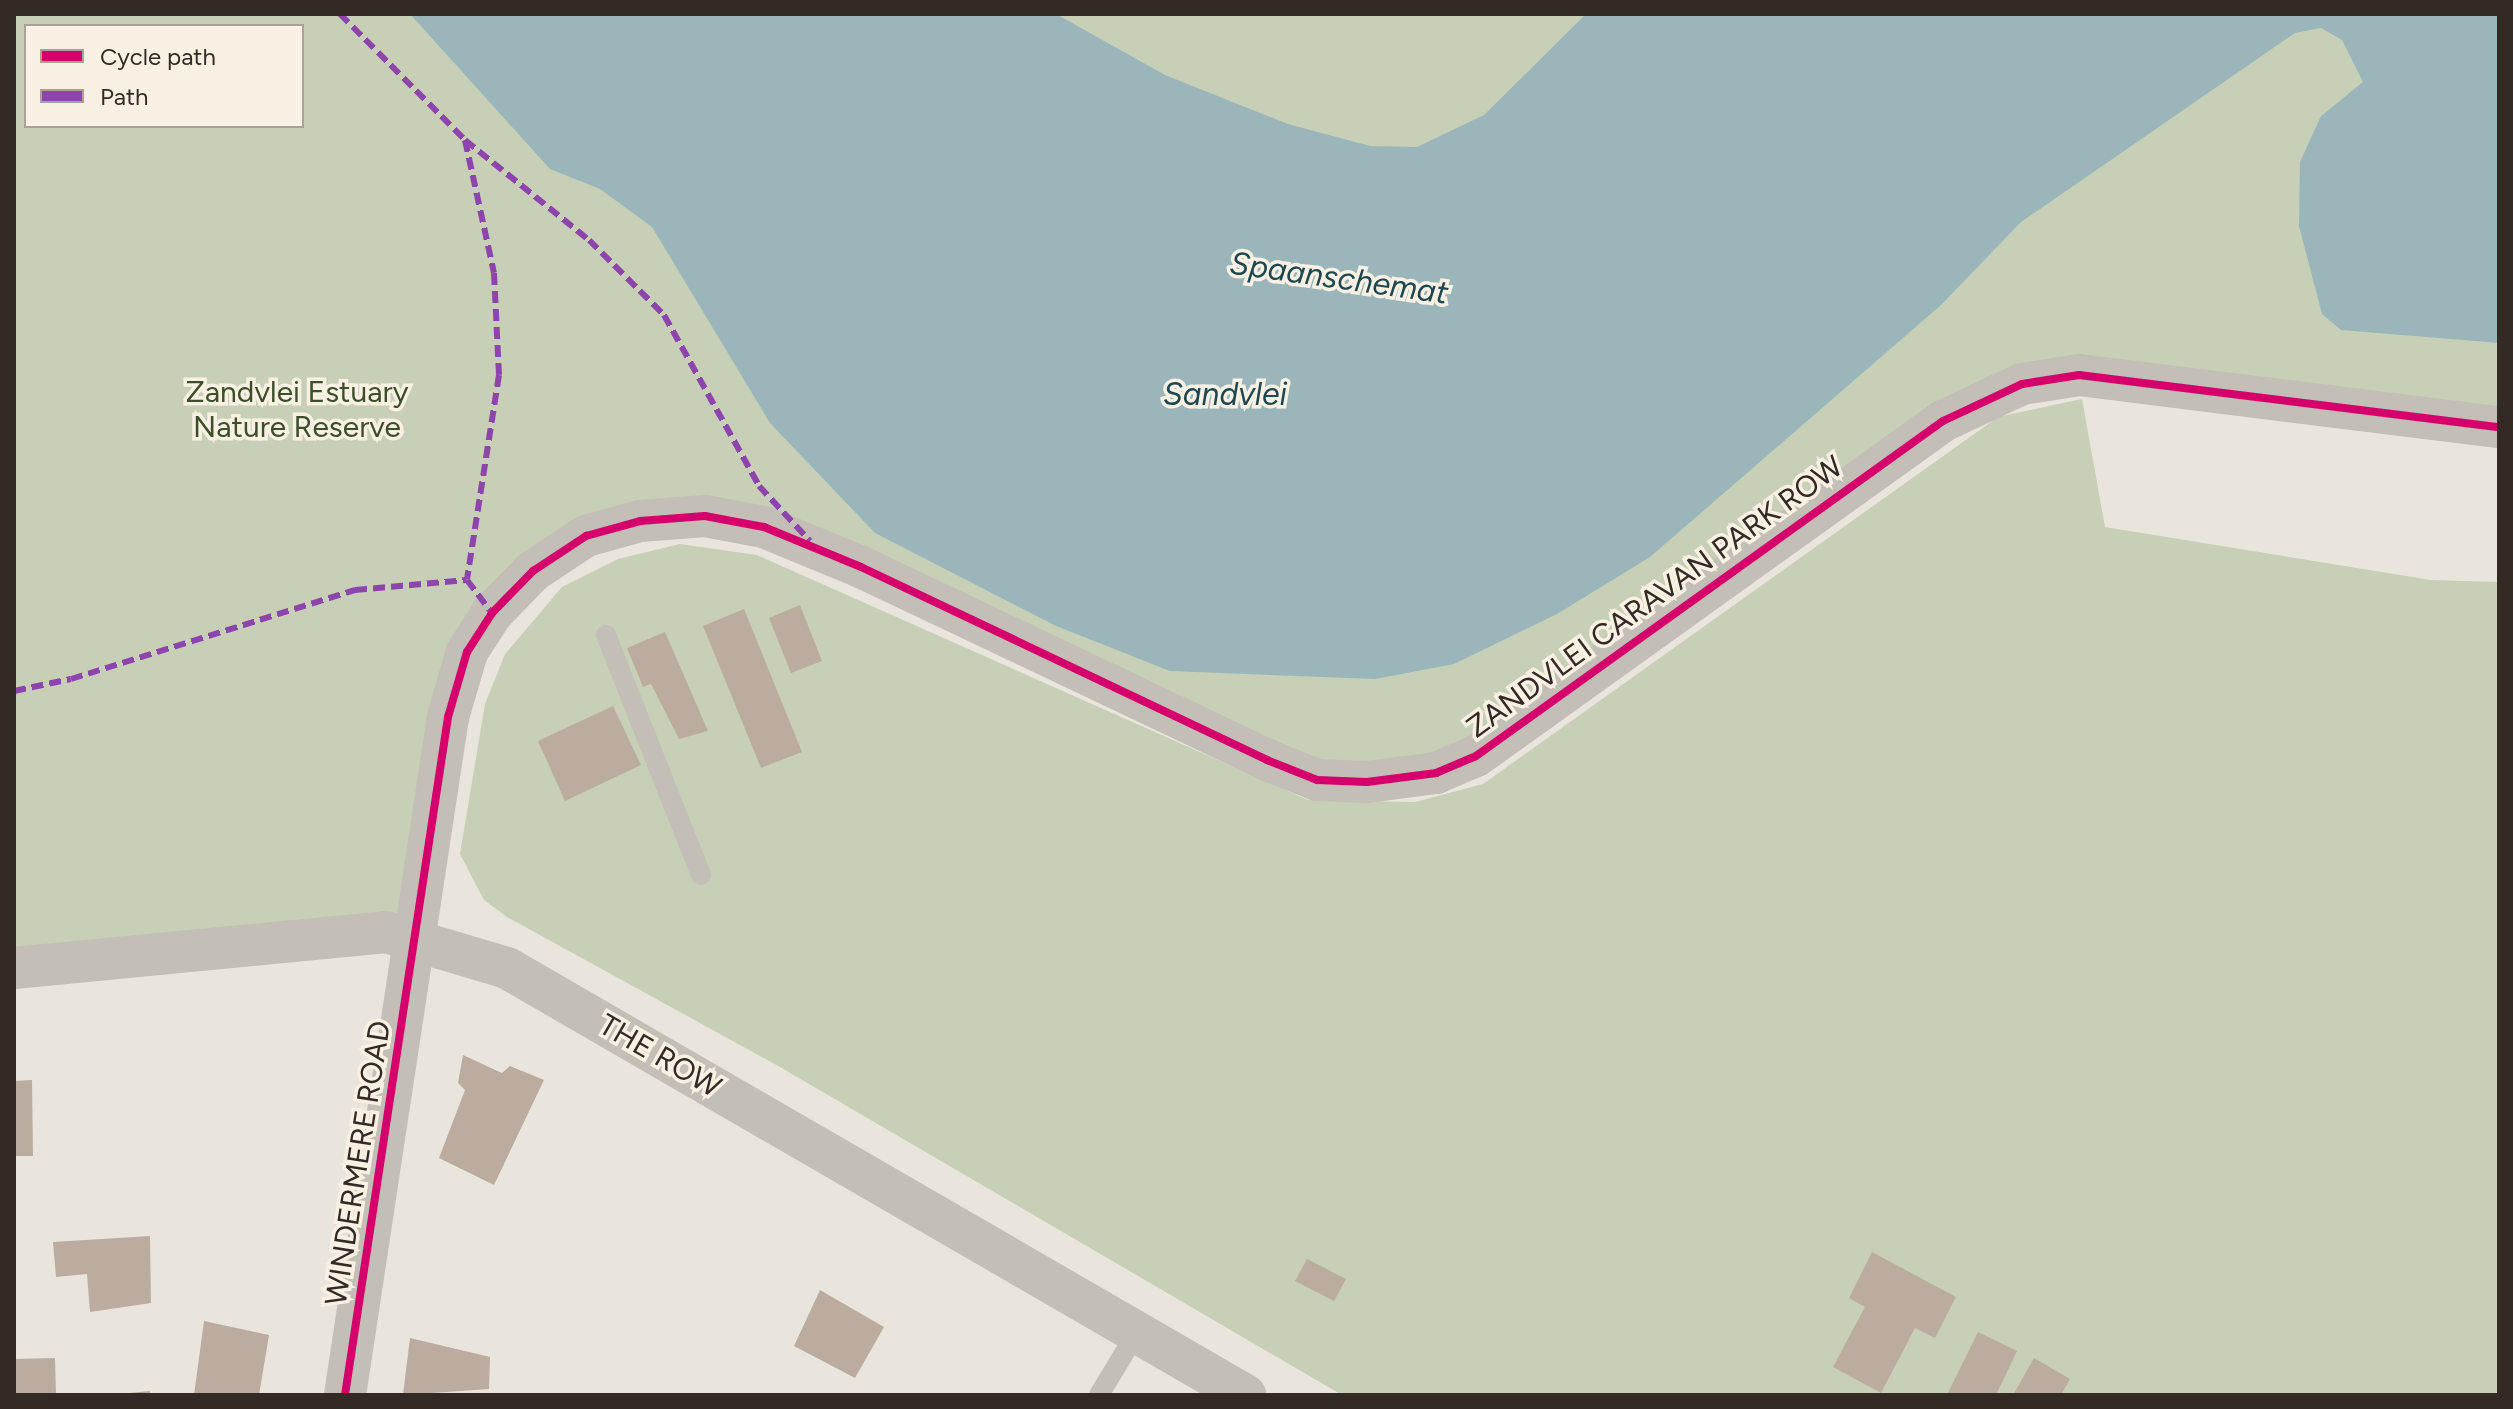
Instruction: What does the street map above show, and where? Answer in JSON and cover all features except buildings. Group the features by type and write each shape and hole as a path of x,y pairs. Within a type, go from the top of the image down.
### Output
{"street":[{"name":"ZANDVLEI CARAVAN PARK ROW","path":"418,938 448,717 467,652 492,613 533,571 586,536 640,521 705,516 764,527 861,567 1306,776 1338,782 1405,779 1476,756 1520,728 1943,421 1997,392 2079,375 2499,427"},
{"name":"THE ROW","path":"14,968 386,932 418,938 507,968 1245,1395"},
{"name":"WINDERMERE ROAD","path":"345,1395 418,938"}],"lane":[{"path":"606,635 701,875"},
{"path":"1099,1395 1137,1332"}],"green space":[{"name":"Zandvlei Estuary Nature Reserve","path":"14,14 2377,14 2499,115 2499,414 2006,385 1489,749 1350,779 866,556 640,521 492,613 418,938 14,968"},
{"path":"2082,399 2105,527 2431,580 2499,582 2499,1395 1342,1395 780,1067 507,917 484,900 460,854 485,704 505,654 562,587 618,559 680,544 757,555 1308,800 1415,802 1483,784 1998,417"}],"water":[{"name":"Sandvlei","path":"410,14 1056,14 1165,75 1288,124 1370,146 1417,147 1484,115 1586,14 2499,14 2499,343 2341,330 2322,314 2299,226 2300,162 2321,116 2363,82 2342,40 2321,28 2295,33 2021,222 1941,305 1650,557 1557,614 1454,664 1375,679 1170,671 1056,626 875,533 770,423 652,227 600,189 550,169"}],"marked path":[{"path":"340,14 465,140 494,273 499,375 467,580"},
{"path":"465,140 589,240 664,315 759,486 810,541"},
{"path":"14,691 71,679 355,590 467,580 492,613"}],"cycle path":[{"path":"345,1395 448,717 467,652 492,613 533,571 586,536 640,521 705,516 764,527 861,567 1267,760 1317,780 1367,782 1436,773 1476,756 1943,421 2022,384 2079,375 2499,427"}],"water label":[{"name":"Spaanschemat","path":"1339,278"}]}
